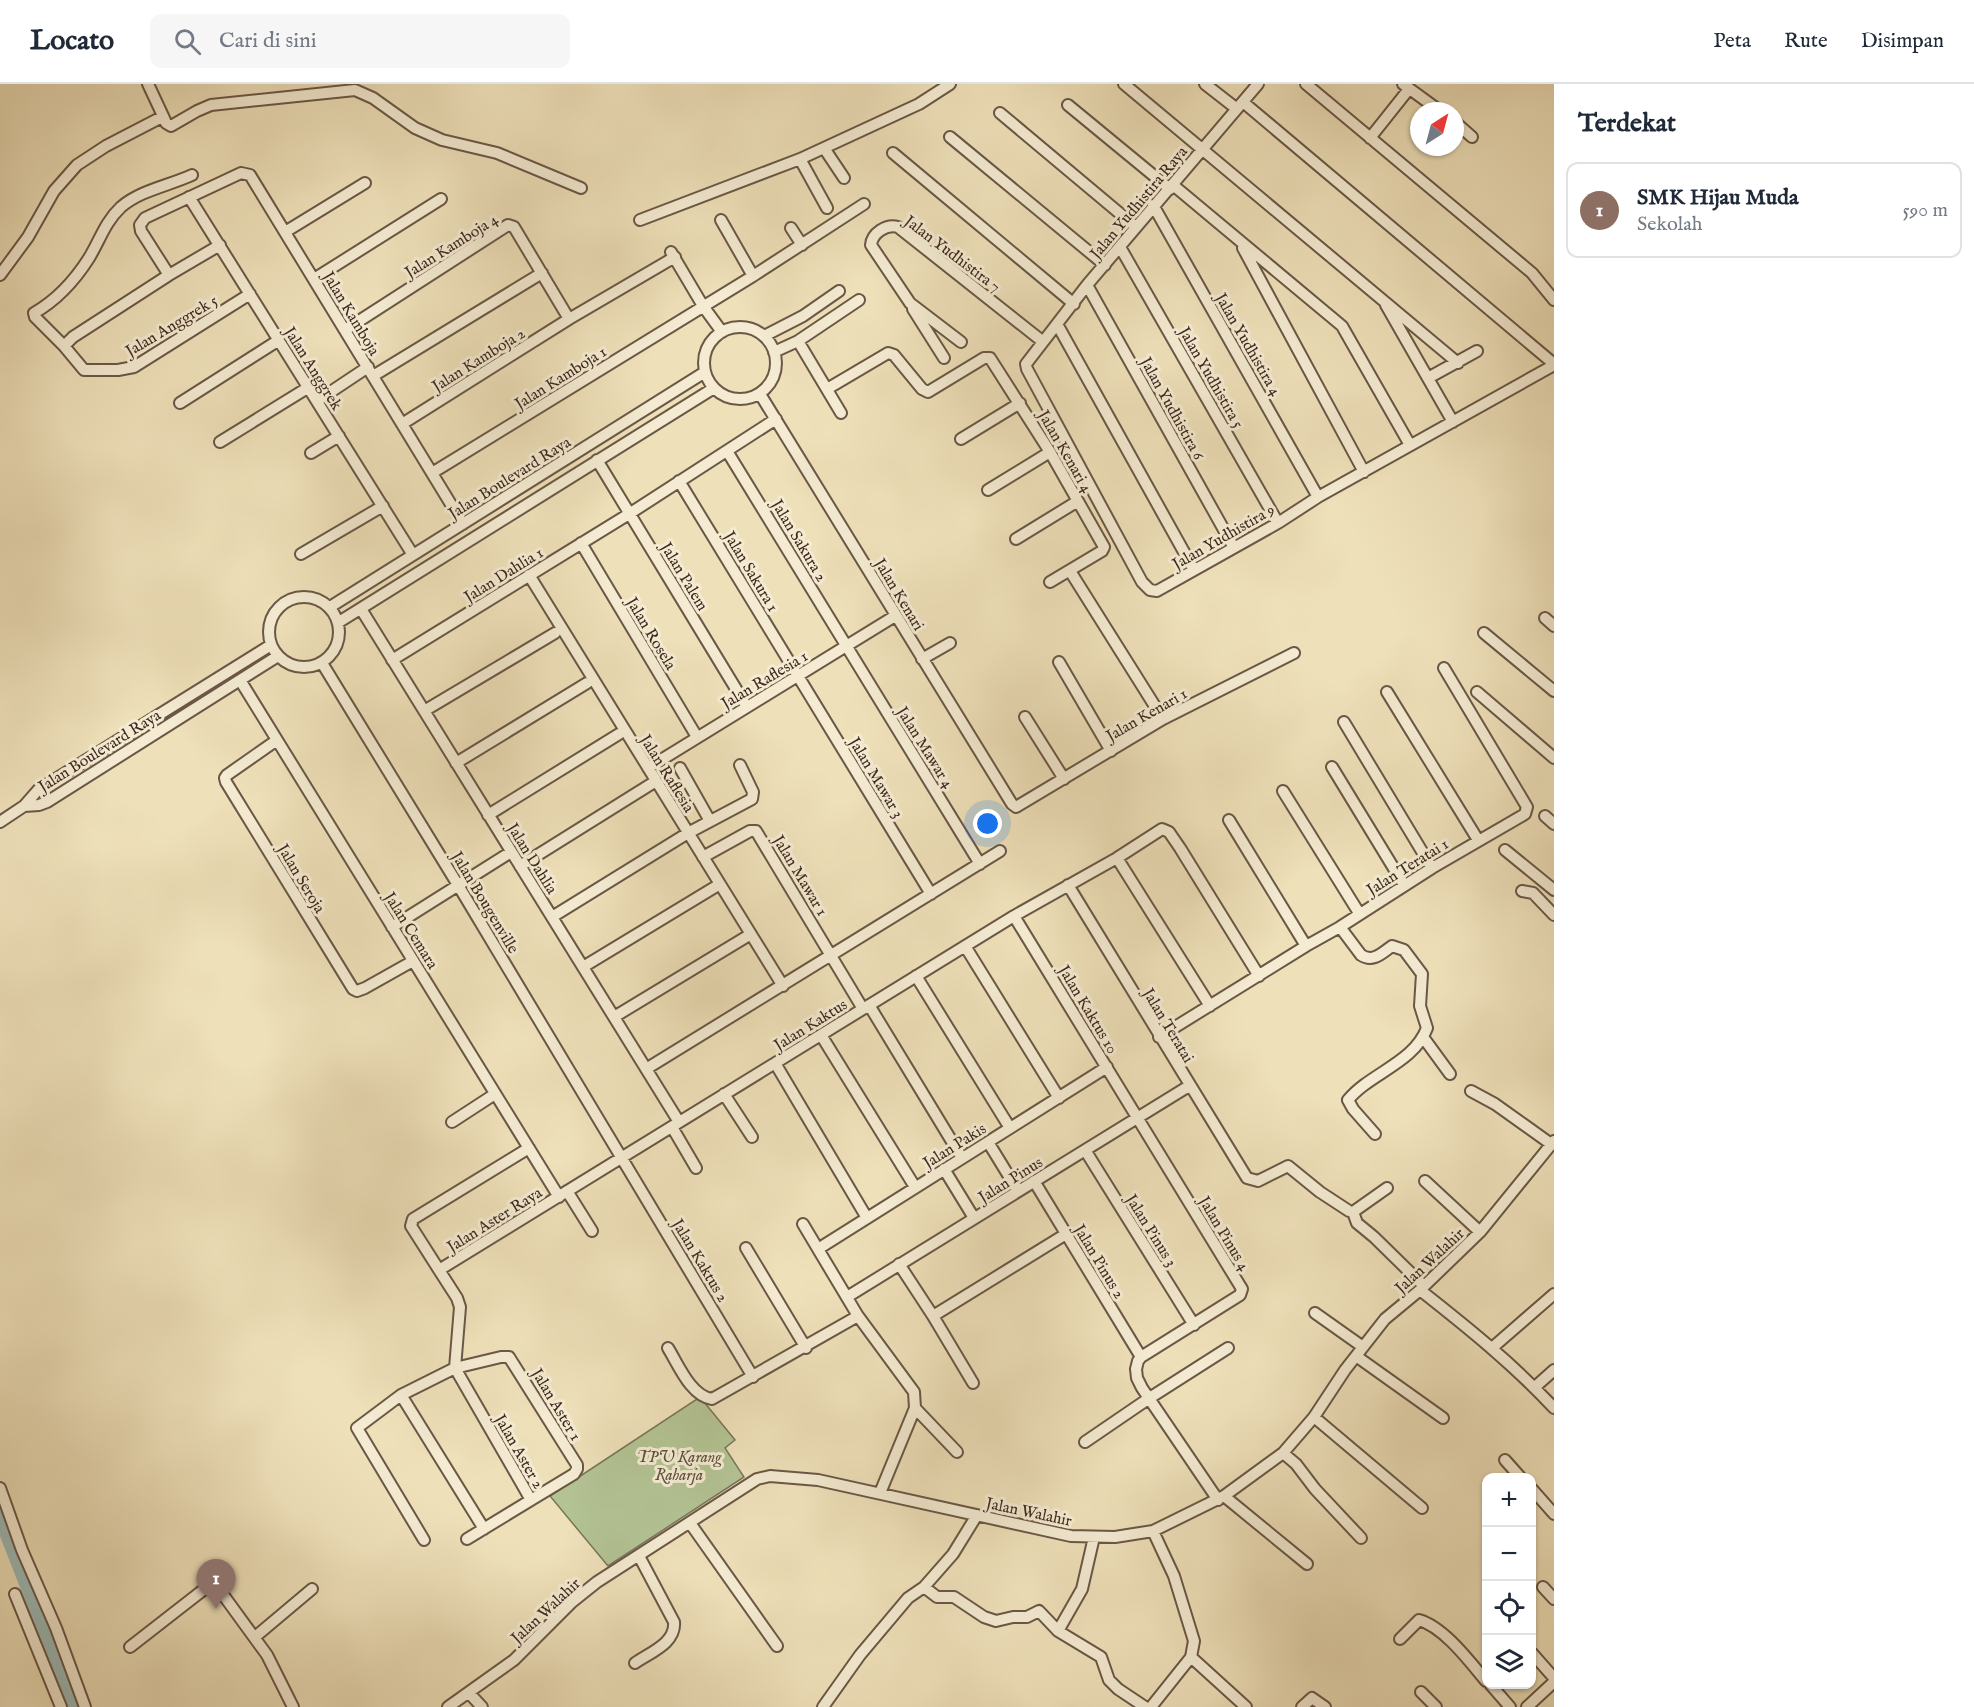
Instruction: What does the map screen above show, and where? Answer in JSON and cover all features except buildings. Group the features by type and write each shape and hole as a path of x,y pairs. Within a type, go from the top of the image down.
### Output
{"street":[{"path":"148,84 166,123 171,126 211,105 355,90 373,98 415,128 442,140 497,153 581,188"},
{"path":"640,220 800,159 919,104 950,84"},
{"path":"1124,84 1458,363"},
{"path":"1205,84 1240,105 1554,364"},
{"name":"Jalan Yudhistira Raya","path":"1142,582 1026,364 1042,341 1153,205 1172,187 1257,84"},
{"path":"1306,84 1532,273 1554,300"},
{"path":"1370,138 1406,86 1428,102"},
{"path":"1068,105 1342,326 1410,445"},
{"path":"1000,113 1136,227"},
{"path":"0,275 28,237 54,191 77,165 106,146 163,116"},
{"path":"1464,130 1473,137"},
{"path":"950,137 1105,265"},
{"path":"824,148 844,178"},
{"path":"893,153 1074,303"},
{"path":"800,159 827,207"},
{"name":"Jalan Kamboja","path":"189,197 245,173 249,175 463,524"},
{"path":"192,174 140,194 121,208 105,225 89,258 71,282 53,301 34,313 35,317 64,346 73,337 220,245"},
{"path":"285,232 365,183"},
{"path":"169,275 141,231 140,225 145,218 189,197"},
{"name":"Jalan Anggrek","path":"189,197 413,555"},
{"path":"314,279 441,199"},
{"name":"Jalan Kamboja 1","path":"432,473 753,276 864,204"},
{"name":"Jalan Yudhistira 4","path":"1153,205 1318,497"},
{"path":"721,220 753,276"},
{"name":"Jalan Kamboja 4","path":"345,330 508,225 514,227 569,318"},
{"name":"Jalan Yudhistira 7","path":"961,342 910,303 871,245 874,235 888,226 898,227 1042,341"},
{"path":"791,228 802,245"},
{"path":"1239,241 1364,472"},
{"name":"Jalan Yudhistira 5","path":"1120,247 1278,523"},
{"name":"Jalan Kamboja 2","path":"402,424 673,254 703,306"},
{"path":"317,401 542,273"},
{"name":"Jalan Yudhistira 6","path":"1087,285 1233,546"},
{"path":"764,336 803,316 839,291"},
{"name":"Jalan Anggrek 5","path":"64,346 84,370 118,370 134,367 250,294"},
{"path":"1382,298 1453,422"},
{"path":"774,352 798,341 859,300"},
{"path":"910,303 944,358"},
{"path":"703,306 722,332"},
{"path":"1057,324 1194,570"},
{"path":"736,328 751,329 764,336 774,352 776,367 771,382 760,394 744,399 728,397 714,388 705,372 705,357 711,343 722,332 736,328"},
{"path":"180,403 279,340"},
{"path":"798,341 841,413"},
{"path":"1428,378 1477,351"},
{"name":"Jalan Kenari 4","path":"827,389 888,352 894,355 922,389 928,392 987,357 993,361 1050,452 1104,547 1102,551 1070,571"},
{"name":"Jalan Yudhistira 9","path":"1142,582 1150,590 1156,591 1554,364"},
{"name":"Jalan Boulevard Raya","path":"330,607 705,372"},
{"path":"220,442 309,387"},
{"name":"Jalan Boulevard Raya","path":"339,622 714,388"},
{"name":"Jalan Kenari","path":"760,394 922,659 1016,807"},
{"path":"961,439 1020,403"},
{"name":"Jalan Dahlia 1","path":"392,660 629,514 776,419"},
{"path":"311,453 339,436"},
{"name":"Jalan Sakura 2","path":"727,451 847,646"},
{"path":"988,490 1050,452"},
{"name":"Jalan Palem","path":"597,460 747,707"},
{"name":"Jalan Sakura 1","path":"680,481 798,676"},
{"path":"1016,539 1078,501"},
{"path":"301,554 383,506"},
{"name":"Jalan Rosela","path":"581,543 697,737"},
{"path":"1050,582 1070,571 1163,719"},
{"name":"Jalan Raflesia","path":"529,575 783,986"},
{"path":"300,596 316,598 330,607 339,622 340,638 333,652 322,663 307,667 291,665 278,656 271,645 269,629 274,613 285,602 300,596"},
{"name":"Jalan Dahlia","path":"361,609 646,1070 696,1168"},
{"name":"Jalan Raflesia 1","path":"648,768 896,616"},
{"path":"1545,618 1554,626"},
{"path":"424,711 555,633"},
{"path":"1484,633 1554,691"},
{"path":"922,659 950,643"},
{"name":"Jalan Boulevard Raya","path":"0,822 24,806 43,787 271,645"},
{"name":"Jalan Mawar 4","path":"847,646 980,864"},
{"name":"Jalan Kenari 1","path":"1016,807 1163,719 1294,653"},
{"name":"Jalan Boulevard Raya","path":"24,806 47,802 278,656"},
{"path":"1059,662 1111,751"},
{"name":"Jalan Bougenville","path":"322,663 622,1159"},
{"name":"Jalan Teratai 1","path":"1159,1037 1340,927 1432,867 1525,814 1527,807 1444,668"},
{"name":"Jalan Mawar 3","path":"798,676 931,894"},
{"name":"Jalan Cemara","path":"240,680 529,1148 592,1231"},
{"path":"456,763 587,683"},
{"path":"1387,692 1478,840"},
{"path":"1477,692 1554,758"},
{"path":"1025,717 1064,779"},
{"path":"1344,722 1432,867"},
{"path":"488,815 619,734"},
{"name":"Jalan Seroja","path":"277,740 227,775 226,782 346,979 357,991 413,962"},
{"path":"552,917 688,833 753,798 753,792 740,765"},
{"path":"1332,767 1404,885"},
{"path":"680,768 710,821"},
{"path":"520,866 656,781"},
{"path":"1283,791 1359,913"},
{"path":"1229,820 1306,946"},
{"name":"Jalan Kaktus","path":"622,1159 1014,916 1117,858 1162,829 1169,832 1180,848 1259,976"},
{"name":"Jalan Mawar 1","path":"703,857 750,831 756,831 832,956"},
{"path":"1505,850 1554,889"},
{"path":"646,1070 1000,851"},
{"path":"392,927 512,852"},
{"path":"1117,858 1210,1006"},
{"path":"583,968 720,884"},
{"name":"Jalan Teratai","path":"1068,885 1247,1178 1258,1181 1288,1166 1320,1192 1353,1212"},
{"path":"1522,891 1533,893 1554,915"},
{"name":"Jalan Kaktus 10","path":"1014,916 1138,1118"},
{"path":"1340,927 1365,958 1374,957 1392,946 1400,947 1420,970 1423,978 1420,1006 1427,1028 1423,1037 1408,1054 1347,1100 1375,1134"},
{"path":"614,1017 751,934"},
{"path":"965,946 1059,1098"},
{"path":"832,956 962,1158"},
{"path":"916,976 1010,1128"},
{"path":"821,1035 915,1187"},
{"path":"1423,1037 1450,1074"},
{"path":"775,1063 867,1218"},
{"name":"Jalan Pakis","path":"818,1249 1107,1067"},
{"name":"Jalan Pinus","path":"847,1297 1189,1086"},
{"path":"1471,1091 1495,1104 1552,1143"},
{"path":"452,1122 495,1094"},
{"path":"724,1094 752,1137"},
{"name":"Jalan Pinus 4","path":"1138,1118 1242,1289 1240,1295 1141,1357"},
{"path":"988,1142 1018,1191"},
{"name":"Jalan Walahir","path":"448,1707 514,1660 597,1582 757,1479 770,1476 818,1480 1071,1536 1115,1538 1153,1531 1221,1498 1283,1453 1314,1417 1359,1351 1385,1319 1422,1288 1480,1232 1552,1143"},
{"path":"439,1270 411,1226 413,1219 529,1148"},
{"name":"Jalan Pinus 3","path":"1085,1150 1194,1325"},
{"name":"Jalan Aster Raya","path":"454,1368 460,1307 457,1298 439,1270 622,1159"},
{"name":"Jalan Kaktus 2","path":"622,1159 753,1377"},
{"path":"944,1169 974,1218"},
{"path":"1425,1181 1480,1232"},
{"name":"Jalan Pinus 2","path":"1034,1182 1141,1357"},
{"path":"1387,1188 1353,1212 1357,1223 1374,1237 1422,1288 1492,1348 1554,1408"},
{"path":"802,1224 858,1316 914,1392 915,1408 880,1494"},
{"path":"933,1316 1066,1234"},
{"path":"746,1248 806,1348"},
{"path":"899,1264 973,1383"},
{"path":"1492,1348 1554,1293"},
{"path":"1315,1313 1443,1418"},
{"path":"668,1348 697,1393 712,1399 806,1348 858,1316"},
{"path":"1084,1442 1228,1348"},
{"name":"Jalan Aster 1","path":"454,1368 509,1357 577,1465 574,1474 531,1500"},
{"path":"1141,1357 1136,1369 1137,1378 1148,1399 1221,1498 1307,1564"},
{"path":"424,1540 357,1432 358,1426 401,1395 454,1368"},
{"name":"Jalan Aster 2","path":"454,1368 531,1500 467,1539"},
{"path":"1534,1387 1554,1370"},
{"path":"401,1395 484,1529"},
{"path":"915,1408 957,1452"},
{"path":"1314,1417 1422,1508"},
{"path":"1283,1453 1296,1464 1315,1489 1361,1538"},
{"path":"1505,1460 1517,1473"},
{"path":"0,1488 85,1707"},
{"path":"1536,1494 1554,1514"},
{"path":"823,1707 860,1655 909,1598 924,1587 953,1554 977,1515"},
{"path":"690,1523 777,1646"},
{"path":"1151,1707 1191,1657 1194,1641 1174,1576 1153,1531"},
{"path":"1058,1631 1082,1589 1094,1536"},
{"path":"635,1663 669,1640 674,1633 674,1622 639,1556"},
{"path":"130,1647 213,1584 223,1592 267,1655 293,1707"},
{"path":"924,1587 937,1597 954,1597 984,1617 996,1621 1027,1617 1039,1611 1058,1631 1101,1657 1109,1680 1118,1689 1145,1707"},
{"path":"1543,1587 1554,1599"},
{"path":"255,1637 312,1589"},
{"path":"15,1594 61,1707"},
{"path":"1400,1639 1419,1620 1422,1620 1436,1628 1482,1677"},
{"path":"1191,1657 1246,1707"},
{"path":"1527,1707 1554,1680 1536,1658"},
{"path":"1494,1689 1510,1707"},
{"path":"1421,1692 1436,1707"},
{"path":"469,1693 482,1707"},
{"path":"1302,1707 1312,1698 1325,1707"}],"green space":[{"name":"TPU Karang Raharja","path":"700,1397 735,1440 725,1448 744,1477 608,1566 550,1496"}],"waterway":[{"path":"0,1517 74,1707"}],"place":[{"name":"SMK Hijau Muda","path":"216,1609"}]}
